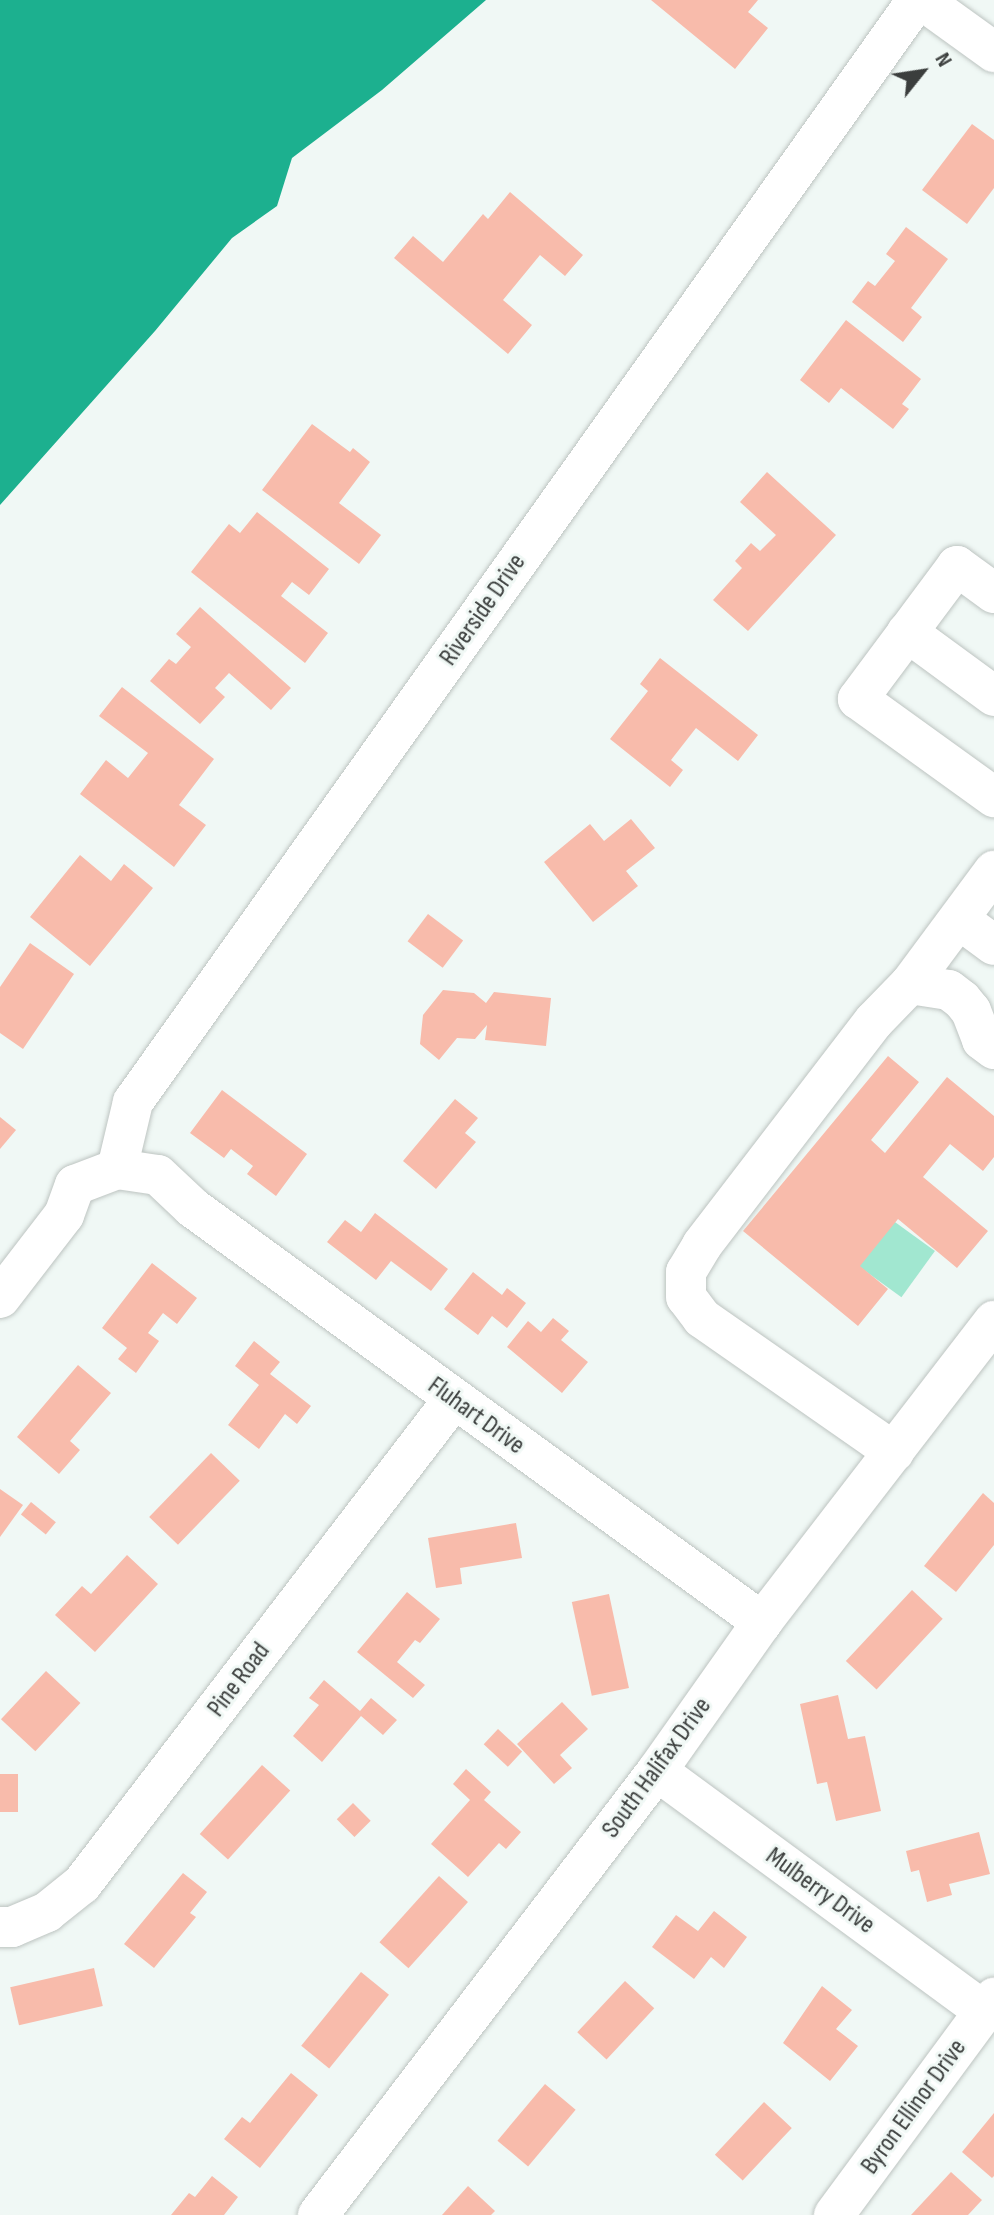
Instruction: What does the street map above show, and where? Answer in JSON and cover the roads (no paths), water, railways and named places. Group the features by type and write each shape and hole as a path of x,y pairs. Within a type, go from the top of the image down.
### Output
{"street":[{"path":"919,0 994,52"},
{"name":"Riverside Drive","path":"112,1185 133,1102 919,0"},
{"path":"994,593 957,566 858,699 994,797"},
{"path":"907,632 994,696"},
{"path":"894,1452 702,1318 686,1297 686,1272 702,1245 874,1021 910,984 994,871"},
{"path":"960,920 994,945"},
{"path":"910,984 949,990 962,1000 982,1040 994,1049"},
{"name":"Fluhart Drive","path":"112,1185 158,1175 193,1208 762,1622"},
{"path":"0,1298 64,1215 75,1185 112,1185"},
{"name":"South Halifax Drive","path":"318,2215 657,1771 762,1622 994,1321"},
{"name":"Pine Road","path":"0,1927 12,1927 47,1912 82,1884 453,1400"},
{"name":"Mulberry Drive","path":"657,1771 989,2005"},
{"name":"Byron Ellinor Drive","path":"834,2215 989,2005"}]}
